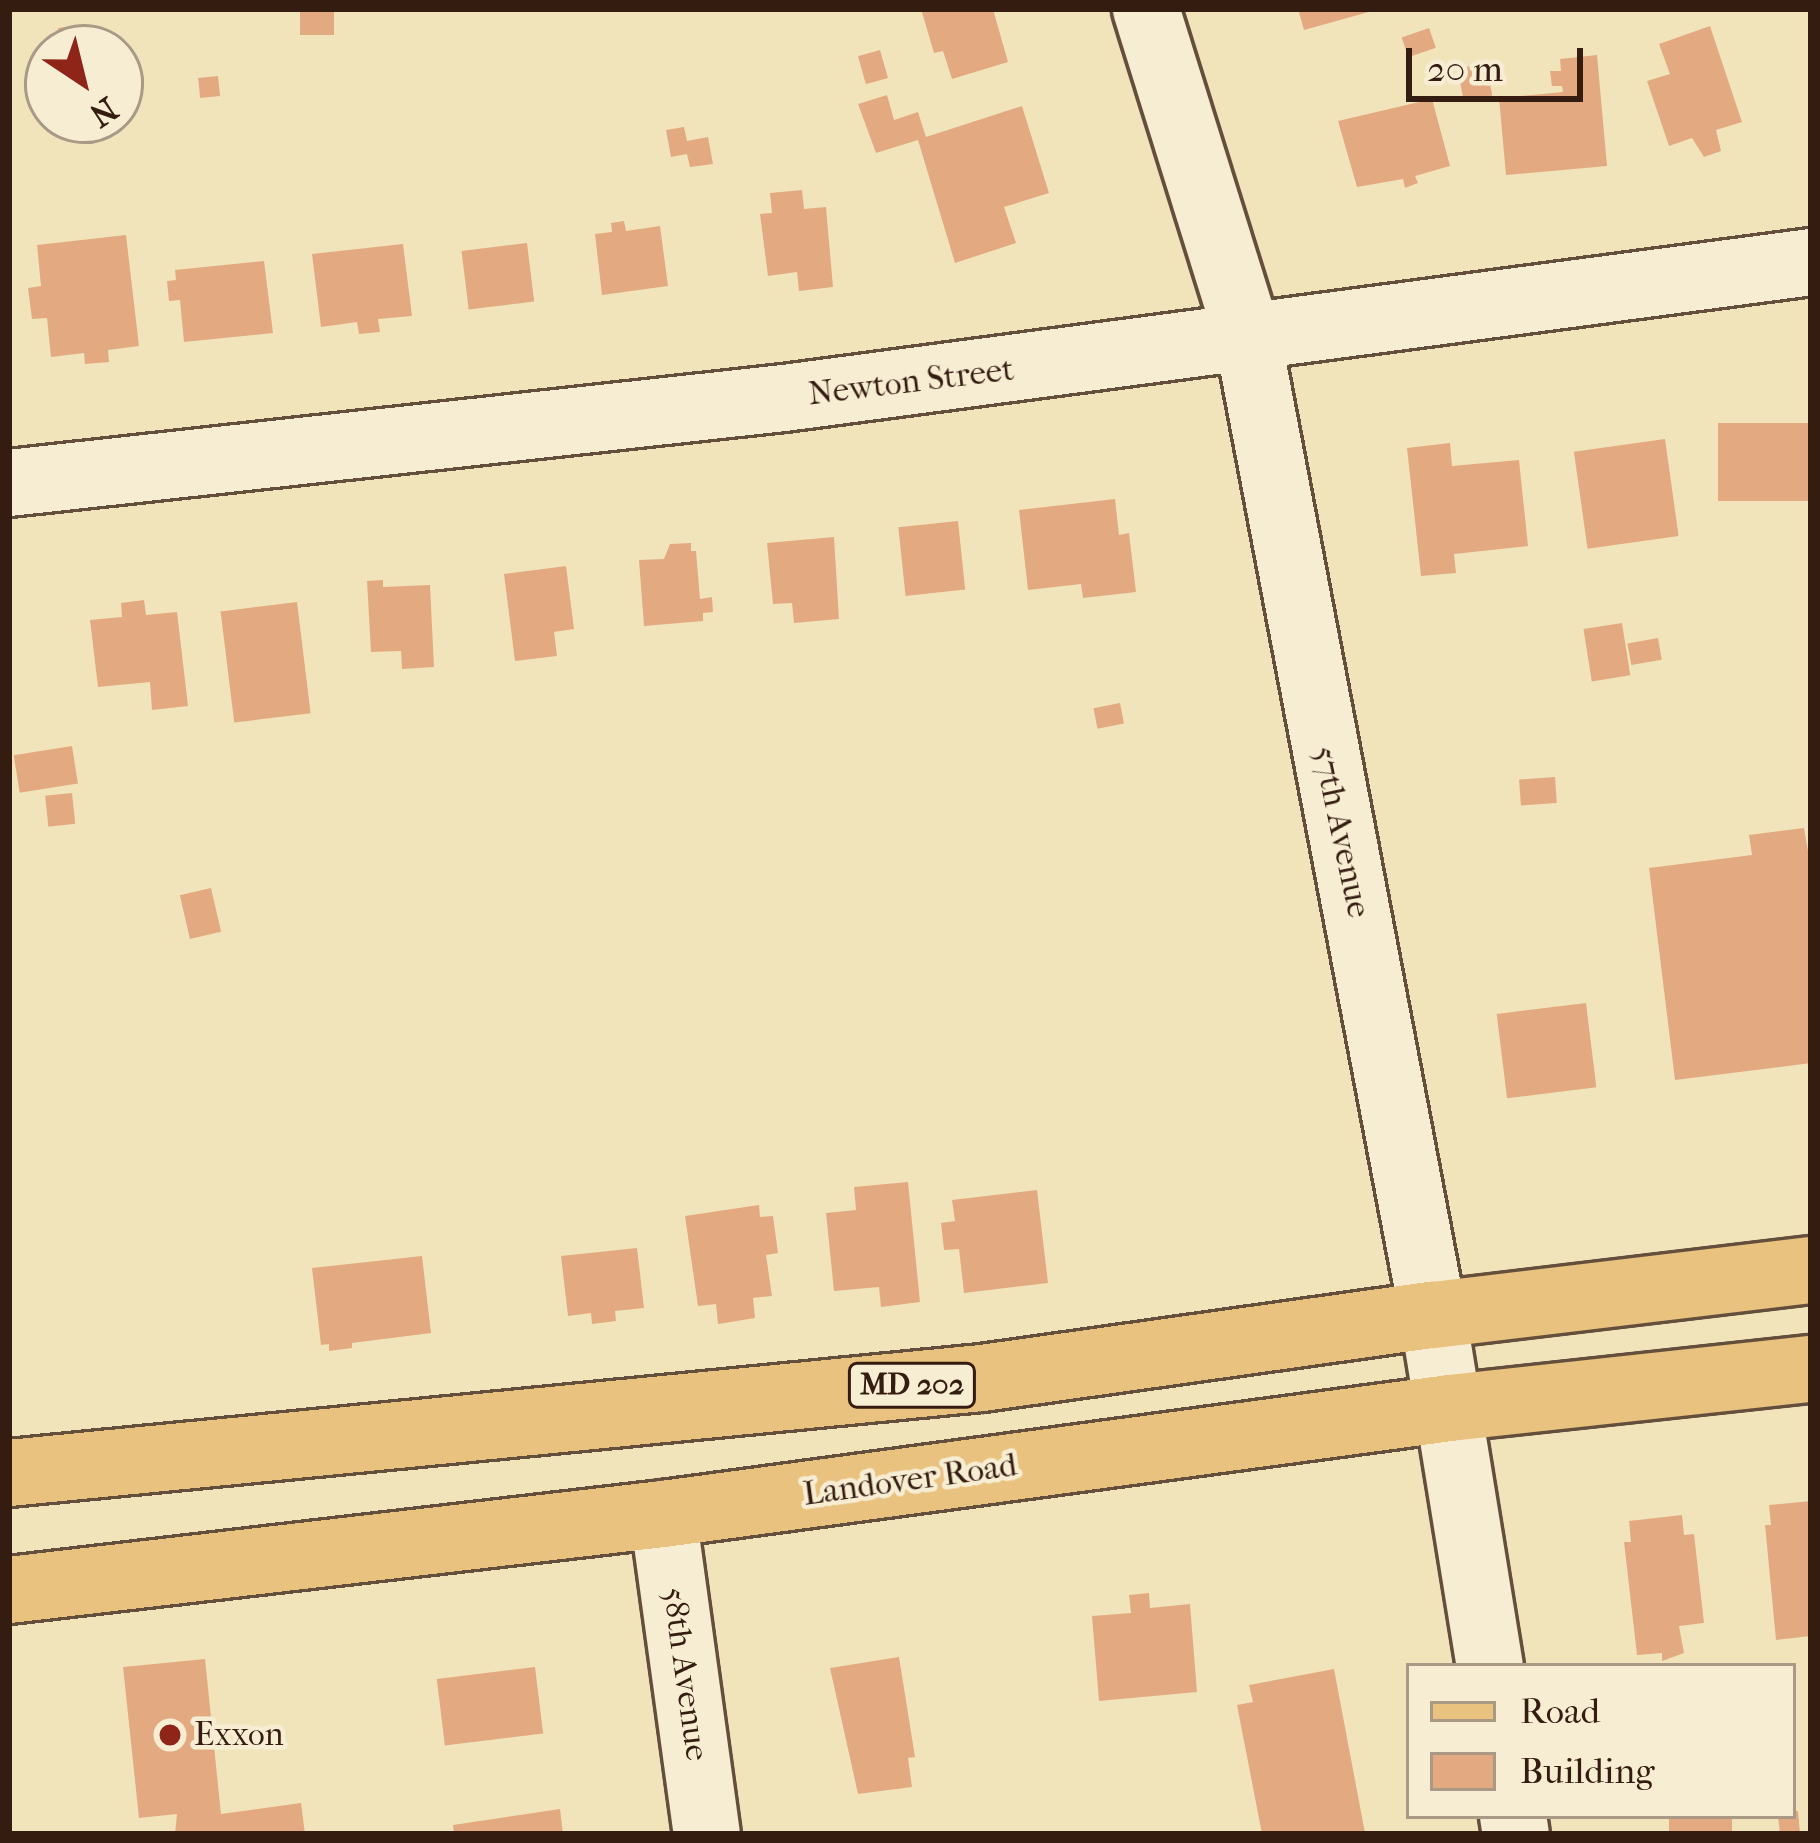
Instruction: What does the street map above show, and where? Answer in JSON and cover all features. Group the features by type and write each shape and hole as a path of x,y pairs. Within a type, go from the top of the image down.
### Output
{"main road":[{"name":"MD 202","path":"9,1473 982,1378 1433,1315 1811,1270"},
{"name":"Landover Road","path":"9,1590 663,1514 1450,1408 1811,1369"}],"street":[{"name":"57th Avenue","path":"1146,9 1247,333 1450,1408 1490,1663"},
{"name":"Newton Street","path":"9,483 784,398 1247,333 1811,262"},
{"name":"58th Avenue","path":"663,1514 707,1834"}],"building":[{"path":"300,9 334,9 334,35 300,35"},
{"path":"921,9 993,9 1008,62 952,79 943,51 934,53"},
{"path":"1298,9 1376,9 1376,10 1304,30"},
{"path":"1710,26 1742,122 1716,130 1721,151 1704,157 1692,138 1669,146 1647,81 1670,74 1659,44"},
{"path":"1429,28 1436,48 1408,57 1402,37"},
{"path":"880,50 888,78 866,84 858,56"},
{"path":"1597,55 1607,166 1506,175 1499,98 1563,92 1562,86 1552,86 1550,71 1561,71 1560,59"},
{"path":"1486,63 1492,95 1464,101 1458,69"},
{"path":"218,76 220,96 200,98 198,78"},
{"path":"887,95 894,120 918,112 926,137 1022,106 1049,193 1004,207 1016,243 955,263 918,140 876,153 858,104"},
{"path":"1432,99 1450,166 1415,176 1418,183 1405,188 1403,179 1357,187 1338,121"},
{"path":"684,127 687,141 708,137 713,164 690,167 687,154 671,157 666,130"},
{"path":"802,190 804,209 826,207 833,287 799,291 797,272 768,276 760,214 772,213 770,193"},
{"path":"624,221 626,231 660,226 668,286 602,295 595,234 612,232 611,223"},
{"path":"126,235 139,346 108,350 109,362 85,364 84,353 51,357 47,318 32,319 28,288 41,286 37,245"},
{"path":"527,243 534,302 469,310 461,251"},
{"path":"403,244 412,316 378,319 380,332 359,334 357,322 321,327 312,254"},
{"path":"264,261 273,333 184,342 180,300 169,301 167,281 176,280 175,270"},
{"path":"1718,423 1811,423 1811,501 1718,501"},
{"path":"1665,439 1679,536 1588,549 1574,452"},
{"path":"1450,443 1452,466 1519,460 1528,546 1454,554 1456,573 1421,576 1407,448"},
{"path":"1115,499 1119,535 1129,533 1136,592 1083,598 1081,584 1028,590 1019,510"},
{"path":"958,521 965,590 906,596 898,527"},
{"path":"834,537 839,619 794,623 792,603 773,604 767,543"},
{"path":"691,543 691,551 696,551 700,599 712,597 713,612 703,613 703,621 644,626 639,560 664,559 670,544"},
{"path":"566,566 574,629 554,632 557,656 515,661 504,574"},
{"path":"383,580 383,587 430,585 434,667 402,669 401,651 371,652 367,581"},
{"path":"144,600 146,615 177,612 188,706 152,710 150,682 98,687 90,620 122,617 121,603"},
{"path":"297,602 311,713 234,723 221,611"},
{"path":"1622,623 1630,675 1592,681 1583,629"},
{"path":"1658,638 1662,660 1631,665 1627,643"},
{"path":"1120,703 1124,724 1098,729 1093,708"},
{"path":"72,746 78,784 20,793 14,755"},
{"path":"1555,777 1557,803 1521,805 1519,780"},
{"path":"72,793 75,824 48,827 45,796"},
{"path":"1804,828 1811,868 1811,1063 1675,1080 1649,868 1752,855 1749,835"},
{"path":"211,888 221,932 190,939 180,895"},
{"path":"1586,1003 1596,1087 1507,1098 1497,1014"},
{"path":"908,1182 920,1302 881,1307 879,1287 834,1291 826,1213 856,1210 854,1187"},
{"path":"1037,1190 1048,1283 964,1293 959,1249 944,1250 941,1223 955,1221 952,1200"},
{"path":"759,1205 760,1217 773,1216 778,1253 766,1255 772,1296 753,1298 755,1318 718,1324 716,1304 698,1306 685,1216"},
{"path":"637,1248 644,1308 615,1311 616,1321 592,1324 591,1313 568,1316 561,1256"},
{"path":"422,1256 431,1333 352,1343 352,1348 329,1351 329,1344 321,1345 312,1268"},
{"path":"1811,1501 1811,1636 1776,1640 1765,1525 1771,1525 1769,1505"},
{"path":"1682,1515 1684,1535 1694,1534 1704,1623 1679,1626 1684,1653 1662,1661 1662,1653 1637,1655 1624,1542 1631,1542 1629,1521"},
{"path":"1149,1593 1150,1608 1190,1604 1197,1692 1099,1701 1092,1616 1131,1613 1129,1595"},
{"path":"899,1657 915,1757 908,1758 912,1787 858,1794 830,1668"},
{"path":"205,1659 221,1814 301,1803 305,1834 175,1834 177,1814 139,1818 123,1667"},
{"path":"535,1667 543,1734 445,1746 437,1679"},
{"path":"1334,1669 1365,1833 1262,1834 1237,1705 1253,1702 1249,1685"},
{"path":"560,1809 563,1834 454,1834 453,1825"},
{"path":"1798,1811 1800,1834 1780,1834 1778,1819 1796,1819"},
{"path":"1669,1819 1732,1819 1732,1834 1669,1834"}],"place":[{"name":"Exxon","path":"170,1735"}]}
